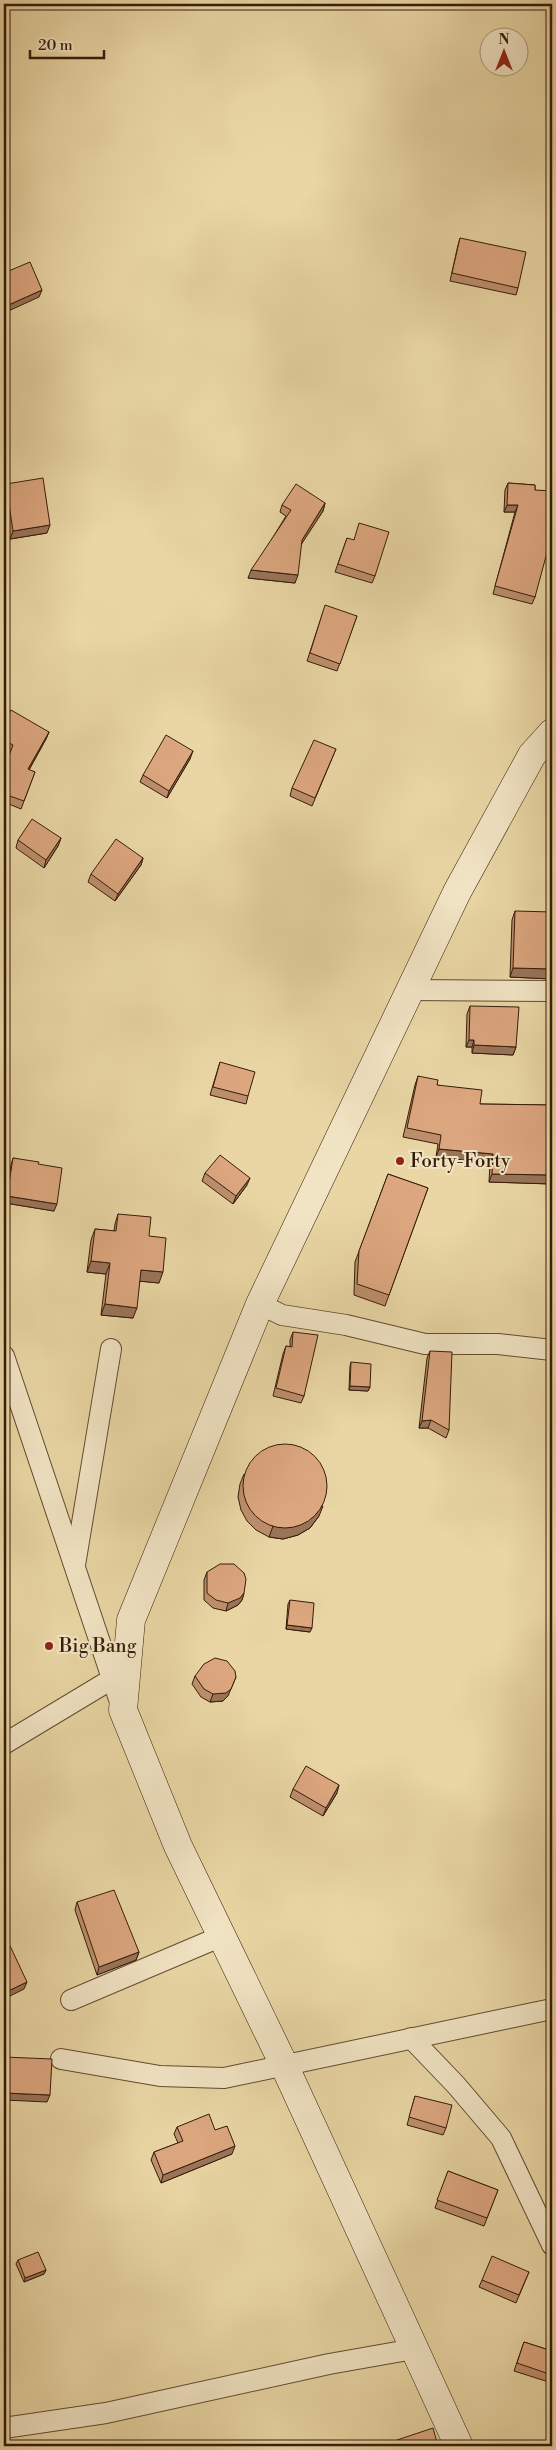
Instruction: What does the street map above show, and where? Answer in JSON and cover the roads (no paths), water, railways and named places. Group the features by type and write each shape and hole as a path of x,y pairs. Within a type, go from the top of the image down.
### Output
{"street":[{"path":"123,1710 131,1620 260,1304 457,892 532,755 552,733"},
{"path":"410,990 552,991"},
{"path":"260,1304 282,1315 346,1324 425,1344 498,1344 552,1350"},
{"path":"74,1567 111,1349"},
{"path":"4,1356 123,1710 178,1846 285,2067 459,2446"},
{"path":"4,1744 112,1679"},
{"path":"72,2000 222,1936"},
{"path":"61,2059 160,2076 224,2078 285,2067 411,2038 552,2009"},
{"path":"411,2038 456,2085 501,2138 552,2245"},
{"path":"4,2428 106,2413 329,2364 414,2349"}],"place":[{"name":"Forty-Forty","path":"400,1161"},
{"name":"Big Bang","path":"49,1646"}]}
